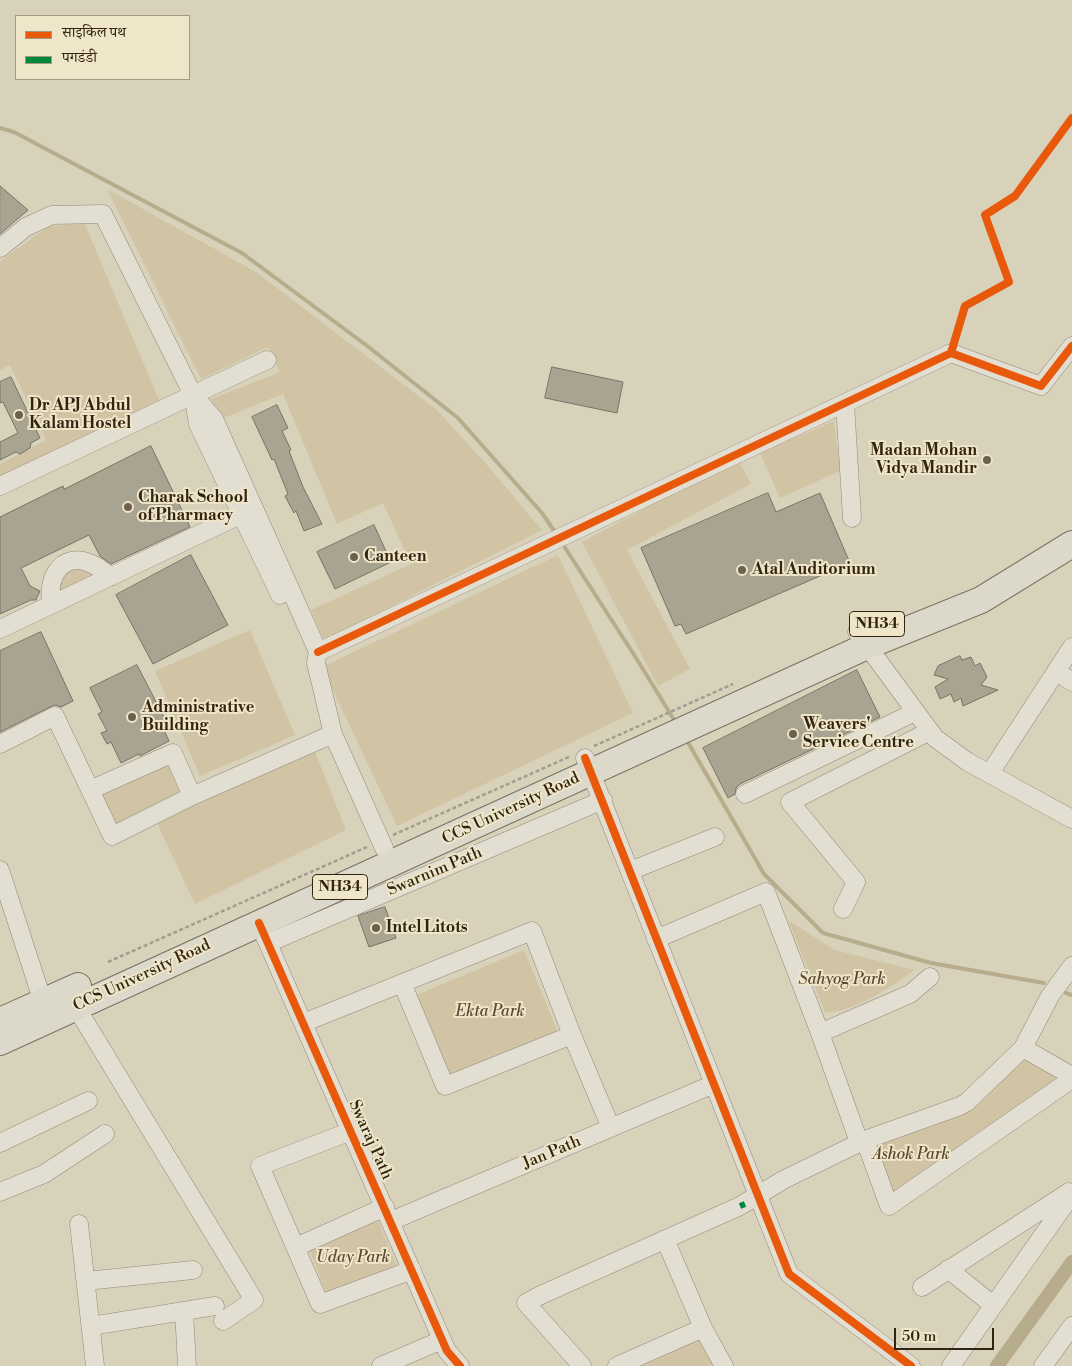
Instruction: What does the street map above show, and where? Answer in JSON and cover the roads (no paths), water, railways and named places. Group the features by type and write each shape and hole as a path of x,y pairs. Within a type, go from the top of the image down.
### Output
{"highway":[{"name":"CCS University Road","path":"0,1042 76,1007 263,933 385,867 675,720 862,639 973,584 1072,527"},
{"name":"CCS University Road","path":"862,639 981,600 1072,544"},
{"name":"CCS University Road","path":"0,1021 384,848 588,765"}],"street":[{"path":"0,248 26,227 52,215 103,214 193,395 214,419 317,658 333,734 384,848"},
{"path":"193,395 198,424 309,656 317,658 951,353 1041,386 1072,346"},
{"path":"0,486 267,360"},
{"path":"845,403 852,518"},
{"path":"0,629 242,514"},
{"path":"51,604 50,590 53,576 60,567 71,561 84,560 100,567 110,577"},
{"path":"862,639 935,738 962,757 1072,819"},
{"path":"990,773 1072,647"},
{"path":"1056,671 1072,682"},
{"path":"745,794 915,712"},
{"path":"0,744 55,716 112,836 192,796 333,734"},
{"path":"843,909 856,882 790,802 930,731"},
{"path":"90,790 173,753 192,796"},
{"path":"588,765 714,1084 748,1202 789,1274 911,1366"},
{"name":"Swarnim Path","path":"263,933 603,800"},
{"path":"630,871 715,837"},
{"path":"0,870 43,1002"},
{"path":"656,939 766,892 889,1206 1072,1078 1023,1048"},
{"path":"303,1023 532,931 610,1128"},
{"name":"Swaraj Path","path":"263,933 447,1351 460,1366"},
{"path":"582,1366 526,1303 748,1202 783,1180 862,1141 967,1102 1023,1048 1050,996 1072,966"},
{"path":"820,1033 910,994 930,977"},
{"path":"402,983 445,1086 572,1035"},
{"path":"76,1007 254,1300 219,1313 184,1311 91,1326"},
{"name":"Jan Path","path":"296,1247 388,1214 610,1128 714,1084"},
{"path":"0,1143 88,1101"},
{"path":"351,1131 260,1166 320,1304 412,1270"},
{"path":"0,1192 44,1174 105,1134"},
{"path":"922,1286 1072,1189"},
{"path":"951,1366 1072,1194"},
{"path":"79,1224 95,1366"},
{"path":"665,1239 703,1328 724,1366"},
{"path":"948,1269 993,1305"},
{"path":"86,1281 193,1270"},
{"path":"184,1311 187,1366"},
{"path":"1043,1366 1072,1326"},
{"path":"617,1366 703,1328"},
{"path":"380,1366 442,1340"}],"waterway":[{"path":"0,128 14,132 242,253 366,345 458,418 542,513 557,535"},
{"path":"562,543 676,723"},
{"path":"686,739 764,874 823,933 931,963 1044,983"},
{"path":"1066,993 1072,995"},
{"path":"997,1366 1072,1262"}],"place":[{"name":"Dr APJ Abdul Kalam Hostel","path":"19,415"},
{"name":"Madan Mohan Vidya Mandir","path":"987,460"},
{"name":"Charak School of Pharmacy","path":"128,507"},
{"name":"Canteen","path":"354,557"},
{"name":"Atal Auditorium","path":"742,570"},
{"name":"Administrative Building","path":"132,717"},
{"name":"Weavers' Service Centre","path":"793,734"},
{"name":"Intel Litots","path":"376,928"}],"park label":[{"name":"Sahyog Park","path":"842,980"},
{"name":"Ekta Park","path":"490,1012"},
{"name":"Ashok Park","path":"911,1155"},
{"name":"Uday Park","path":"353,1258"}]}
